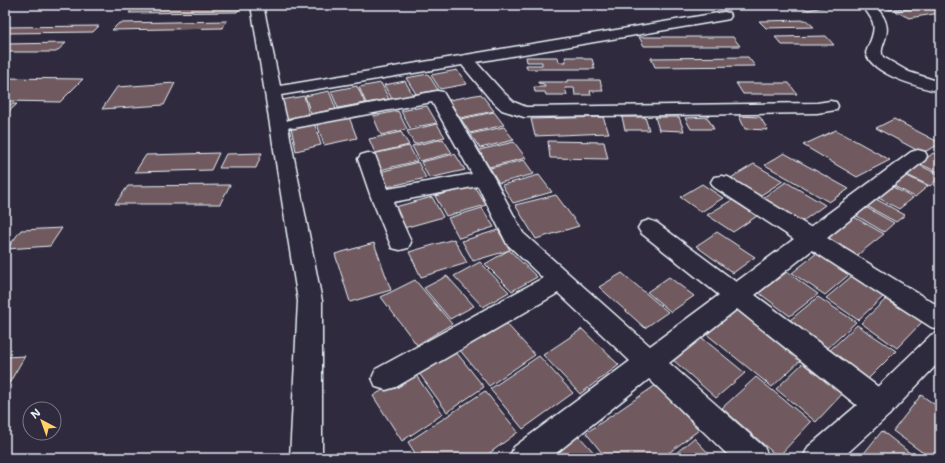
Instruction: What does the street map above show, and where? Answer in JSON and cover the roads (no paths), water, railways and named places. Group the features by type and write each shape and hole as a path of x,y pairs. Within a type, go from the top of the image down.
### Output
{"street":[{"path":"257,5 310,301 306,458"},
{"path":"867,5 879,20 882,29 874,51 876,58 883,65 901,74 927,84 940,87"},
{"path":"272,92 724,16"},
{"path":"465,59 496,95 508,106 524,112 830,106"},
{"path":"294,123 437,96 484,178 515,238 753,458"},
{"path":"525,458 918,156"},
{"path":"368,159 381,197 400,242"},
{"path":"381,197 484,178"},
{"path":"721,182 940,320"},
{"path":"649,228 879,405"},
{"path":"386,378 560,280"},
{"path":"819,458 879,405 940,343"}]}
